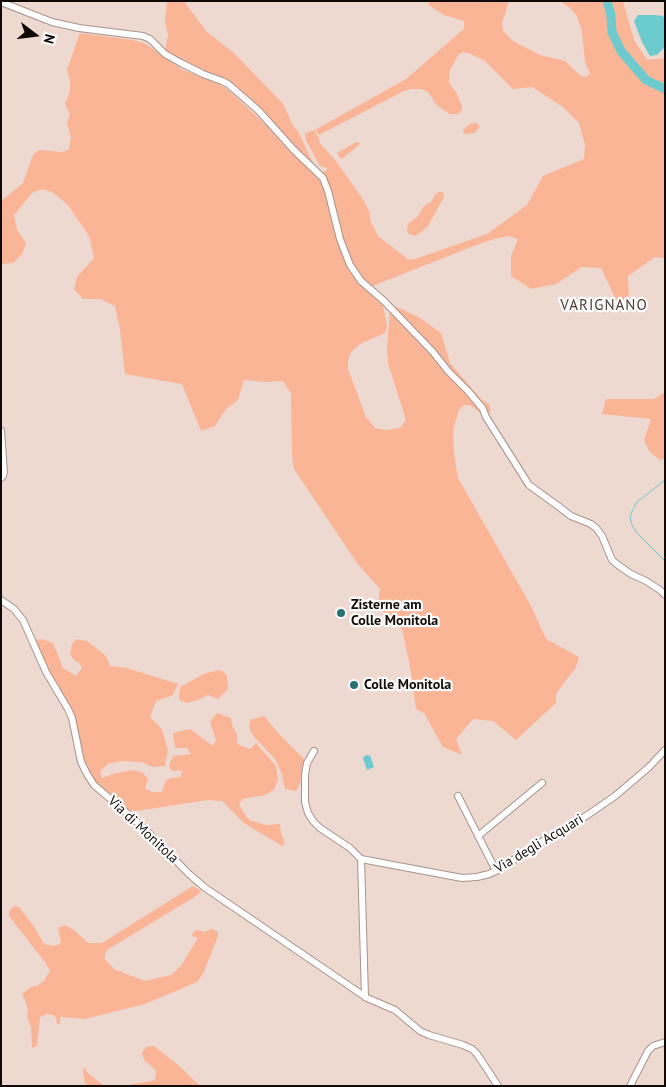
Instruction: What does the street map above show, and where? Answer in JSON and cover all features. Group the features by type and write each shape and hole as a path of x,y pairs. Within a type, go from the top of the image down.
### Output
{"street":[{"path":"1,2 52,22 79,28 143,36 150,39 165,54 181,64 228,84 258,110 293,149 323,178 346,258 355,273 434,352 448,371 483,409 486,417 529,485 571,516 591,524 602,536 612,560 630,574 646,581 665,595"},
{"path":"1,431 4,474 1,478"},
{"name":"Via di Monitola","path":"1,600 14,610 22,620 44,670 68,709 81,762 94,785 139,824 184,870 201,884 369,1000 394,1010 422,1032 472,1049 478,1054 498,1086"},
{"name":"Via degli Acquari","path":"361,859 462,878 480,877 496,871 592,812 646,770 665,750"},
{"path":"314,751 307,763 305,772 304,798 308,813 315,823 352,849 361,859 365,997"},
{"path":"478,836 542,783"},
{"path":"458,796 496,871"},
{"path":"630,1086 648,1051 653,1046 665,1042"}],"shaded area":[{"path":"167,1 184,1 206,31 236,55 283,104 313,163 305,159 230,83 197,69 165,51 168,35 165,22"},
{"path":"427,1 509,1 502,23 503,31 513,41 540,55 565,61 581,76 586,77 590,74 585,62 582,31 577,16 560,1 623,1 634,40 647,60 665,58 665,258 655,257 628,276 629,298 617,302 601,268 582,267 556,284 531,289 511,276 511,256 518,239 509,236 479,244 370,287 362,279 349,259 323,175 327,168 320,166 306,140 305,133 314,130 320,143 336,161 364,201 378,236 409,260 487,234 527,205 543,176 584,159 585,145 579,123 563,107 532,87 513,89 485,61 463,52 459,54 449,72 449,83 456,92 462,106 462,110 458,114 450,114 442,109 428,92 421,89 413,89 404,91 319,135 315,130 406,79 464,29 464,21 444,15 430,6"},
{"path":"80,33 133,40 146,44 181,69 223,86 268,127 288,150 321,181 325,187 349,268 383,305 387,326 385,333 360,344 351,352 348,360 348,369 366,417 375,428 386,430 400,428 406,420 388,363 387,348 390,310 397,307 420,318 441,333 450,363 482,400 489,404 491,411 483,415 470,405 464,405 459,410 453,430 458,478 531,606 546,639 579,657 576,667 556,694 556,703 516,740 493,721 473,719 456,739 462,755 443,747 424,713 416,709 410,666 402,629 387,617 378,605 380,589 357,563 294,469 291,393 283,381 244,380 238,400 226,409 215,426 201,431 182,384 125,374 120,329 115,306 100,299 83,299 74,289 77,277 94,258 89,236 68,205 52,192 42,189 32,193 14,215 17,230 26,243 22,254 13,263 1,264 1,201 23,183 33,155 39,150 62,152 69,149 71,138 67,123 70,114 65,104 70,91 70,80 67,70"},
{"path":"476,123 479,125 479,128 474,133 464,134 463,130 470,124"},
{"path":"356,142 360,143 359,145 342,159 339,157 337,153"},
{"path":"439,192 443,192 444,197 428,226 414,236 409,234 407,232 408,224 418,216 424,206 431,202"},
{"path":"665,392 665,459 660,460 649,451 644,440 651,419 602,414 606,399 654,399"},
{"path":"42,639 53,643 63,668 76,676 82,668 70,654 72,644 77,639 87,641 106,656 110,666 127,668 178,684 173,695 156,701 150,717 162,729 168,750 165,766 153,767 141,762 122,761 108,764 100,771 102,778 133,770 143,773 148,779 145,788 152,792 162,792 165,782 170,778 181,777 182,770 172,771 169,766 173,756 191,754 187,748 175,748 173,733 190,729 213,746 216,740 210,722 217,713 231,718 233,728 237,734 237,744 250,749 256,743 276,766 278,780 274,790 265,795 242,799 239,805 249,820 266,825 280,824 285,843 282,846 244,823 222,801 208,800 136,811 125,810 98,787 90,776 82,757 74,717 46,666 36,640"},
{"path":"218,670 223,671 227,676 228,689 218,699 208,695 186,703 179,699 180,687 204,674"},
{"path":"264,716 304,759 300,784 296,791 285,789 276,760 254,737 249,728 250,720"},
{"path":"193,886 201,891 196,896 107,950 104,958 114,969 145,981 171,975 181,966 198,938 192,936 193,932 198,930 204,932 212,929 218,932 218,936 203,974 197,982 145,1004 85,1019 60,1017 60,1024 57,1024 56,1018 53,1015 47,1014 40,1017 37,1046 32,1048 31,1027 27,1016 28,1009 22,994 44,981 50,971 9,916 9,911 14,906 19,907 33,925 44,944 54,946 61,943 58,928 65,925 74,930 88,943 102,943"},
{"path":"154,1046 177,1064 200,1086 104,1086 129,1085 155,1080 156,1070 144,1060 142,1053 146,1047"},
{"path":"84,1067 88,1073 104,1086 89,1086 85,1083"}],"water":[{"path":"638,15 663,16 665,20 665,47 657,55 650,56 642,42 634,21"},
{"path":"370,755 374,767 367,770 363,758"}],"waterway":[{"path":"607,1 611,15 612,32 621,51 646,80 665,89"},
{"path":"665,480 637,502 630,517 637,533 665,561"}],"place":[{"name":"Zisterne am Colle Monitola","path":"341,613"},
{"name":"Colle Monitola","path":"354,685"}],"district":[{"name":"VARIGNANO","path":"604,306"}]}
